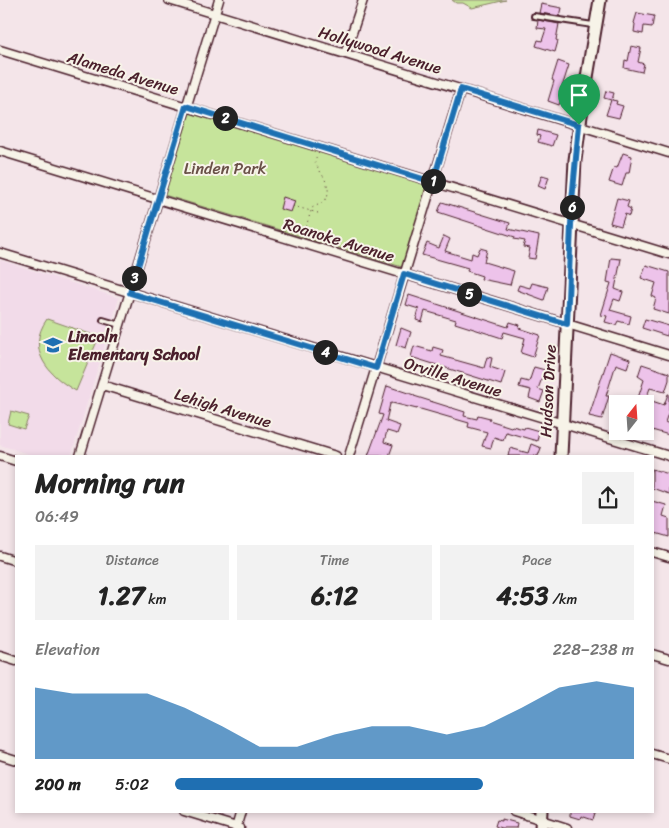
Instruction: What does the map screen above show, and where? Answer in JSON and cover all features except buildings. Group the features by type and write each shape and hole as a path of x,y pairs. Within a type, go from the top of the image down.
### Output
{"street":[{"name":"Hollywood Avenue","path":"169,0 669,152"},
{"path":"80,455 219,0"},
{"path":"345,54 362,0"},
{"name":"Hudson Drive","path":"561,455 572,201 579,125 600,0"},
{"name":"Alameda Avenue","path":"0,50 669,254"},
{"path":"349,455 461,89"},
{"name":"Roanoke Avenue","path":"0,152 669,355"},
{"name":"Orville Avenue","path":"0,253 669,456"},
{"name":"Lehigh Avenue","path":"102,385 333,455"},
{"path":"0,456 15,461"},
{"path":"654,553 669,557"},
{"path":"0,556 15,561"},
{"path":"654,655 669,659"},
{"path":"0,656 15,661"},
{"path":"0,755 15,760"},
{"path":"654,755 669,759"},
{"path":"190,813 237,828 241,813"},
{"path":"520,813 567,828"}],"lane":[{"path":"534,16 596,26"},
{"path":"103,320 120,326"}],"path":[{"path":"301,243 311,211 314,206 323,202 328,192 327,184 315,163 320,147"},
{"path":"293,206 318,213"}],"shaded area":[{"name":"Lincoln Elementary School","path":"0,260 119,298 71,455 32,455 0,445"}],"green space":[{"path":"452,0 506,0 472,8"},
{"name":"Linden Park","path":"190,112 427,185 402,267 164,195"},
{"path":"47,319 96,336 98,339 76,391 57,378 43,361 38,341"},
{"path":"11,411 29,416 24,429 8,424"}],"place":[{"name":"Lincoln Elementary School","path":"53,345"}],"route":[{"path":"461,89 579,125 572,201 567,324 404,274 376,368 130,293 186,106 433,182 461,89"}]}
